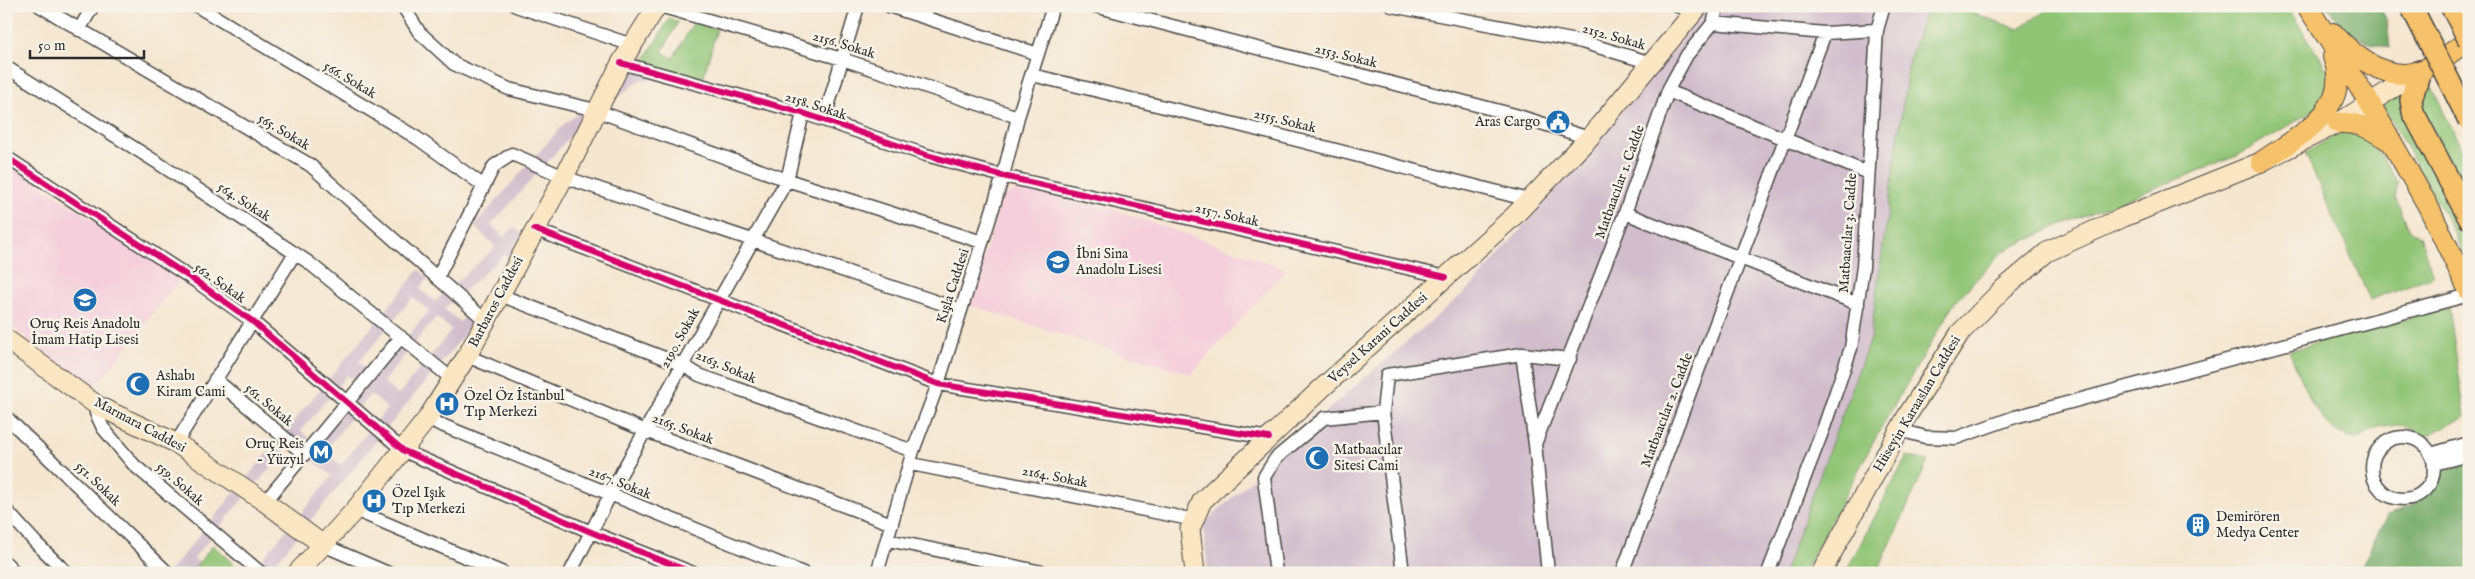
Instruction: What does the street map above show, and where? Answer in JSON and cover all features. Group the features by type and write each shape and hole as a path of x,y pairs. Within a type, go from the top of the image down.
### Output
{"highway":[{"path":"2411,6 2469,120"},
{"path":"2451,6 2469,40"},
{"path":"2420,71 2411,100 2413,112 2469,218"}],"main road":[{"name":"Barbaros Caddesi","path":"297,573 355,510 404,450 467,356 534,229 564,177 595,110 621,63 658,6"},
{"path":"2261,162 2303,132 2325,113 2336,93 2339,81 2337,68 2322,32 2308,6"},
{"path":"2308,6 2342,43 2360,58 2379,69 2399,73 2420,71 2469,40"},
{"name":"Veysel Karani Caddesi","path":"1195,573 1190,530 1202,502 1269,438 1514,216 1589,138 1698,9"},
{"path":"2322,32 2370,102 2428,206 2469,291"},
{"name":"Hüseyin Karaaslan Caddesi","path":"1821,573 1900,430 1960,332 2003,289 2048,252 2124,217 2261,162 2338,123 2420,71"},
{"path":"2338,123 2352,122 2366,126 2392,143"},
{"name":"Marmara Caddesi","path":"6,339 98,406 176,443 265,502 323,545"}],"street":[{"name":"565. Sokak","path":"40,6 310,165 486,321"},
{"path":"79,30 94,6"},
{"name":"566. Sokak","path":"197,6 417,138 484,186"},
{"path":"403,6 419,32 454,64 509,89 595,110 787,180 982,242"},
{"path":"516,6 632,45"},
{"name":"2156. Sokak","path":"658,6 842,59 1018,117"},
{"path":"824,120 858,6"},
{"path":"890,6 1038,54"},
{"name":"Kışla Caddesi","path":"877,573 1003,176 1018,117 1053,6"},
{"name":"2153. Sokak","path":"1095,6 1515,115 1589,138"},
{"name":"2152. Sokak","path":"1392,6 1582,42 1651,63"},
{"path":"1676,6 1698,9"},
{"path":"1718,6 1713,24 1825,33 1877,30"},
{"name":"Matbaacılar 3. Cadde","path":"1768,573 1824,427 1851,348 1863,267 1877,30 1884,6"},
{"name":"Matbaacılar 1. Cadde","path":"1535,444 1570,359 1625,213 1668,91 1687,55 1713,24"},
{"name":"Matbaacılar 2. Cadde","path":"1622,573 1825,33"},
{"name":"2158. Sokak","path":"621,63 803,113 926,155 1003,176"},
{"name":"564. Sokak","path":"6,67 295,253 452,379"},
{"name":"2155. Sokak","path":"1032,75 1239,125 1529,200"},
{"path":"1668,91 1868,173"},
{"name":"2190. Sokak","path":"570,573 609,496 787,180 803,113"},
{"path":"438,278 494,166 512,154 564,177 754,239 961,310"},
{"name":"562. Sokak","path":"6,157 197,282 252,321 404,450 591,532 693,573"},
{"name":"2157. Sokak","path":"1003,176 1446,277"},
{"path":"1625,213 1858,304"},
{"path":"534,229 938,384 1269,438"},
{"path":"176,443 295,253"},
{"name":"2163. Sokak","path":"500,295 683,365 699,374 912,458"},
{"path":"1900,430 1925,437 1956,438 2015,417 2469,295"},
{"path":"265,502 401,337"},
{"path":"1403,573 1383,412 1387,375 1522,354 1570,359"},
{"name":"Matbaacılar 1. Cadde","path":"1522,354 1535,444 1548,573"},
{"name":"2165. Sokak","path":"467,356 646,431 892,524"},
{"name":"561. Sokak","path":"215,379 304,454"},
{"name":"559. Sokak","path":"98,406 96,413 103,428 134,465 261,573"},
{"path":"1276,573 1264,477 1276,458 1324,418 1383,412"},
{"name":"551. Sokak","path":"6,417 168,573"},
{"name":"2167. Sokak","path":"426,419 609,496 803,573"},
{"path":"2402,437 2414,439 2424,445 2433,459 2434,475 2430,486 2422,494 2412,499 2400,500 2390,496 2380,489 2374,479 2372,468 2374,456 2381,446 2391,440 2402,437"},
{"path":"2433,459 2469,443"},
{"path":"2433,459 2469,455"},
{"name":"2164. Sokak","path":"912,458 1195,520"},
{"path":"6,510 67,573"},
{"path":"355,510 503,573"},
{"path":"888,540 1047,573"},
{"path":"323,545 388,573"},
{"path":"6,563 16,573"}],"shaded area":[{"path":"1706,6 1928,6 1909,61 1870,339 1784,573 1208,573 1203,524 1347,393 1472,286 1677,47"},
{"path":"647,57 655,64 654,75 648,80 640,80 573,133 491,225 504,237 514,227 523,236 513,246 515,249 507,257 504,255 444,309 460,322 470,309 479,317 267,573 250,573 288,528 247,494 194,558 211,573 191,573 186,569 183,573 168,573 419,270 428,278 419,289 435,301 496,247 474,226 564,124 633,72 636,61","holes":["413,297 429,311 374,376 359,362","436,317 452,330 398,395 383,382","347,375 363,388 317,445 301,431","370,394 387,408 341,465 325,451","291,442 332,476 296,520 255,486"]},
{"name":"Oruç Reis Anadolu İmam Hatip Lisesi","path":"6,162 181,278 94,388 6,323"},
{"path":"1019,188 1116,210 1287,269 1191,374 1075,339 969,305 1002,198"}],"green space":[{"path":"1928,6 1952,6 2018,29 2053,6 2287,6 2329,73 2327,95 2314,110 2237,156 2060,225 2002,252 1955,302 1881,428 1803,573 1784,573 1870,339 1909,60"},
{"path":"2327,6 2379,6 2387,20 2390,48 2372,44 2342,27"},
{"path":"670,18 678,22 662,52 673,58 694,22 717,29 703,79 643,62"},
{"path":"2426,74 2469,165 2469,200 2418,100"},
{"path":"2400,94 2404,117 2469,237 2469,274 2455,234 2382,104"},
{"path":"2349,128 2372,141 2398,183 2395,198 2410,230 2420,236 2433,276 2370,300 2305,153"},
{"path":"2449,307 2465,417 2424,437 2403,424 2379,428 2355,439 2334,431 2313,405 2289,351"},
{"path":"1907,456 1928,461 1877,573 1845,573"},
{"path":"2469,459 2469,573 2358,573 2387,515 2406,508 2419,500 2430,487 2439,469"},
{"path":"213,545 243,573 194,573 192,571"}],"cycle path":[{"path":"621,63 803,113 926,155 1003,176 1446,277"},
{"path":"6,157 197,282 252,321 404,451 591,532 693,573"},
{"path":"534,229 938,384 1269,438"}],"place":[{"name":"Aras Cargo","path":"1558,122"},
{"name":"İbni Sina Anadolu Lisesi","path":"1058,262"},
{"name":"Oruç Reis Anadolu İmam Hatip Lisesi","path":"85,300"},
{"name":"Ashabı Kiram Cami","path":"138,384"},
{"name":"Özel Öz İstanbul Tıp Merkezi","path":"447,404"},
{"name":"Oruç Reis - Yüzyıl","path":"321,452"},
{"name":"Matbaacılar Sitesi Cami","path":"1317,458"},
{"name":"Özel Işık Tıp Merkezi","path":"374,501"},
{"name":"Demirören Medya Center","path":"2198,525"}]}
